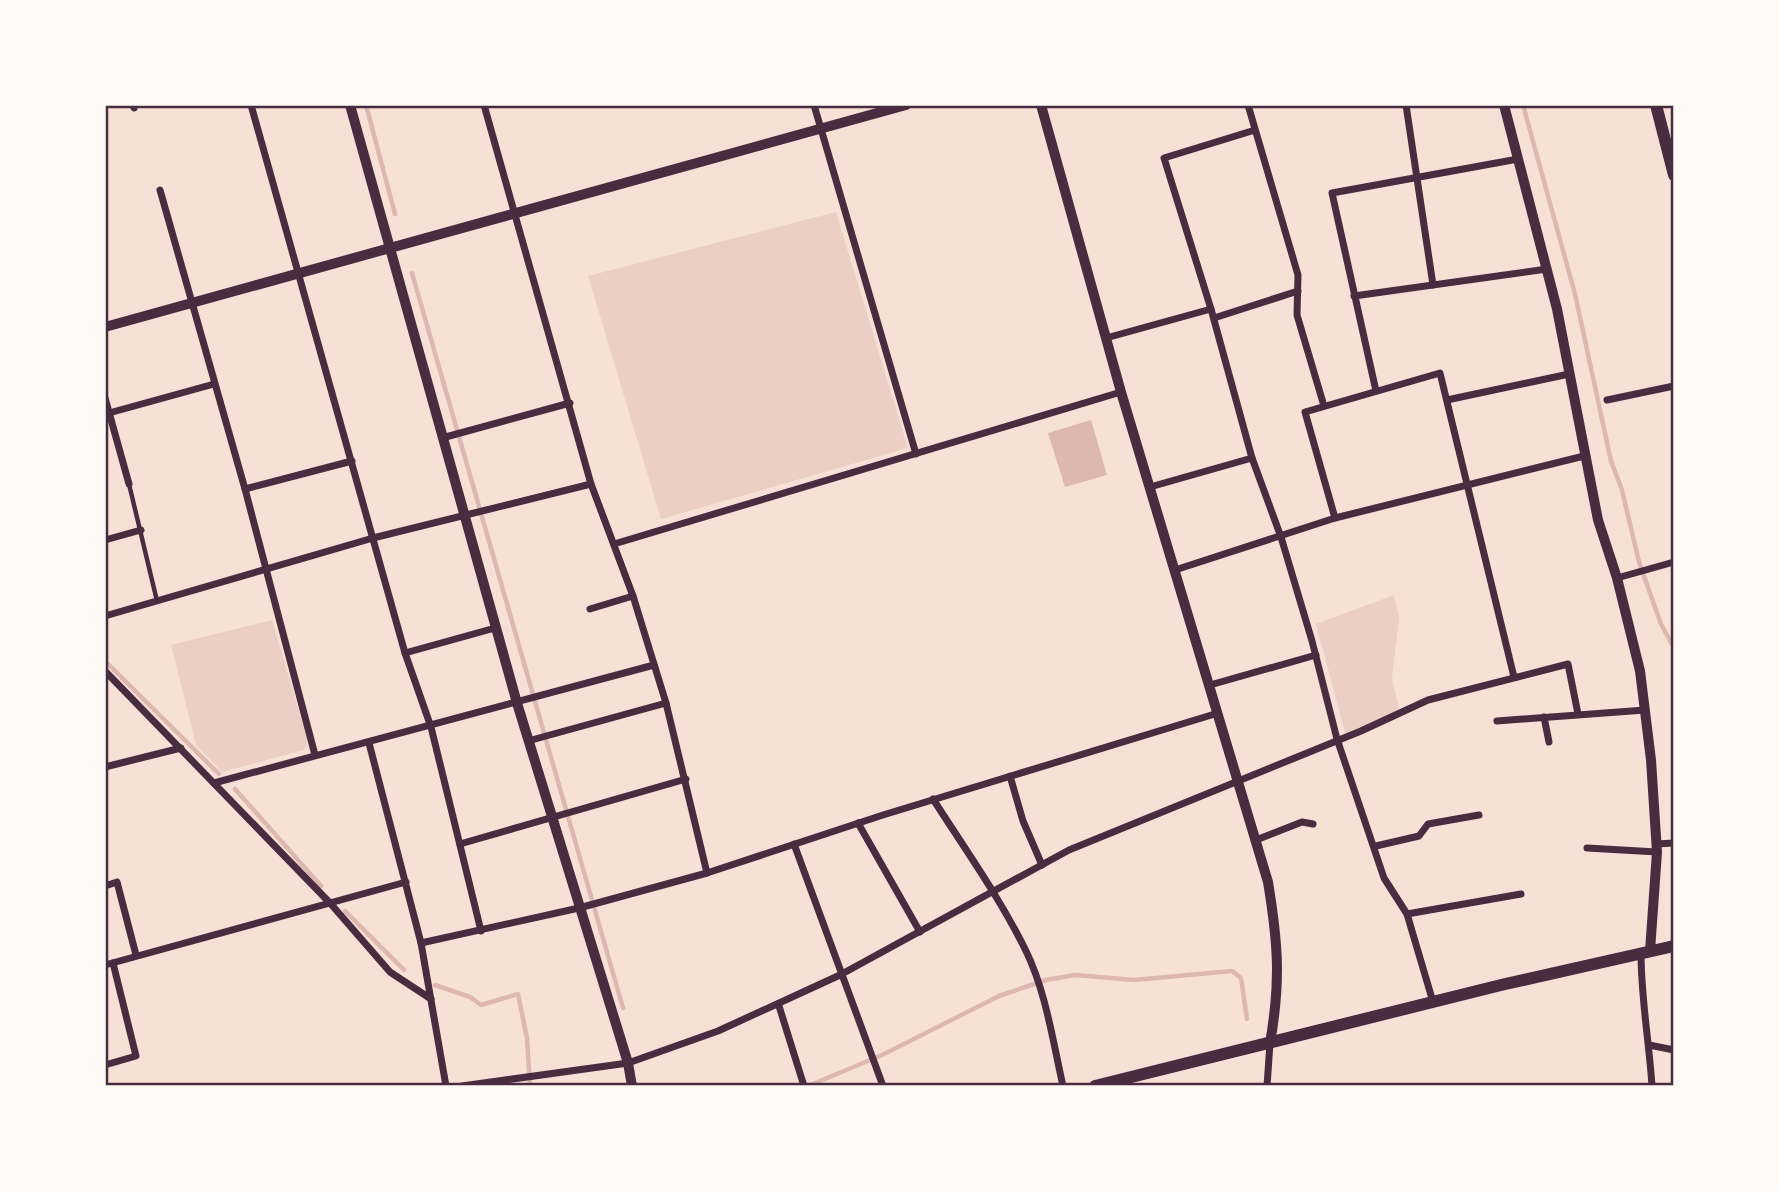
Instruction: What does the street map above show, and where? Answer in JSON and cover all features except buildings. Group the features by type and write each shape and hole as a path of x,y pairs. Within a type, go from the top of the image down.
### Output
{"main road":[{"path":"1656,105 1674,175"},
{"path":"1095,1086 1433,1002 1674,946"}],"street":[{"path":"251,105 405,653 431,727 481,931"},
{"path":"350,105 390,249 448,436 463,515 495,628 628,1063 632,1086"},
{"path":"484,105 592,484 633,596 666,702 707,873"},
{"path":"814,105 916,454"},
{"path":"105,327 906,105"},
{"path":"1041,105 1121,392 1268,882 1279,948 1277,1007 1270,1043 1267,1086"},
{"path":"1248,105 1298,275 1297,315 1324,406"},
{"path":"1406,105 1433,285"},
{"path":"1503,105 1547,269 1598,520 1617,578 1640,671 1656,848 1642,1007 1649,1045 1652,1086"},
{"path":"1255,130 1164,158 1214,318 1252,458 1281,537 1316,655 1337,739 1376,846 1384,878 1407,914 1433,1002"},
{"path":"1376,391 1332,193 1518,159"},
{"path":"160,190 267,569 315,755"},
{"path":"1354,296 1547,269"},
{"path":"1214,318 1298,291"},
{"path":"1106,338 1211,309"},
{"path":"1335,518 1305,412 1440,373 1514,677"},
{"path":"1447,400 1569,374"},
{"path":"110,413 214,384"},
{"path":"1607,400 1674,386"},
{"path":"614,544 1121,392"},
{"path":"105,398 128,484"},
{"path":"448,436 570,403"},
{"path":"1175,570 1335,518 1584,456"},
{"path":"1150,487 1252,458"},
{"path":"245,489 352,461"},
{"path":"105,617 373,538 592,484"},
{"path":"105,540 141,530"},
{"path":"1617,578 1674,562"},
{"path":"590,609 633,596"},
{"path":"405,653 495,628"},
{"path":"1210,685 1316,655"},
{"path":"462,1086 628,1063 779,1006 1069,850 1238,779 1362,731 1428,700 1569,664 1578,714"},
{"path":"214,783 431,727 654,665"},
{"path":"105,671 109,680 181,748 330,903 390,972 431,999"},
{"path":"528,741 666,702"},
{"path":"1497,721 1645,710"},
{"path":"421,943 579,908 707,873 933,799 1218,713"},
{"path":"1544,717 1549,742"},
{"path":"369,743 421,943 446,1086"},
{"path":"105,767 181,748"},
{"path":"1010,776 1023,821 1042,864"},
{"path":"460,844 686,779"},
{"path":"933,799 993,892 1027,953 1040,989 1063,1086"},
{"path":"1376,846 1419,836 1428,824 1479,815"},
{"path":"1256,840 1302,822 1313,824"},
{"path":"858,823 920,932"},
{"path":"1587,848 1656,848 1674,843"},
{"path":"794,844 883,1086"},
{"path":"105,886 117,882 136,955"},
{"path":"105,1065 136,1056 109,964 406,882"},
{"path":"1407,914 1521,894"},
{"path":"779,1006 804,1084"},
{"path":"1649,1045 1674,1050"}],"lane":[{"path":"128,484 157,601"}],"shaded area":[{"path":"836,212 908,448 661,519 588,276"},
{"path":"1091,420 1107,475 1065,487 1048,433"},
{"path":"1394,595 1399,618 1392,678 1400,713 1346,736 1316,624"},
{"path":"272,620 308,741 304,750 222,772 196,745 171,645"}],"waterway":[{"path":"366,105 395,214"},
{"path":"1523,105 1575,294 1611,461 1622,490 1639,562 1661,624 1674,648"},
{"path":"412,273 623,1008"},
{"path":"105,661 219,774"},
{"path":"235,789 321,886"},
{"path":"345,911 404,970"},
{"path":"808,1086 882,1055 999,996 1046,980 1075,975 1134,980 1232,971 1241,978 1247,1019"},
{"path":"435,985 470,997 481,1005 518,994 527,1038 530,1086"}]}
